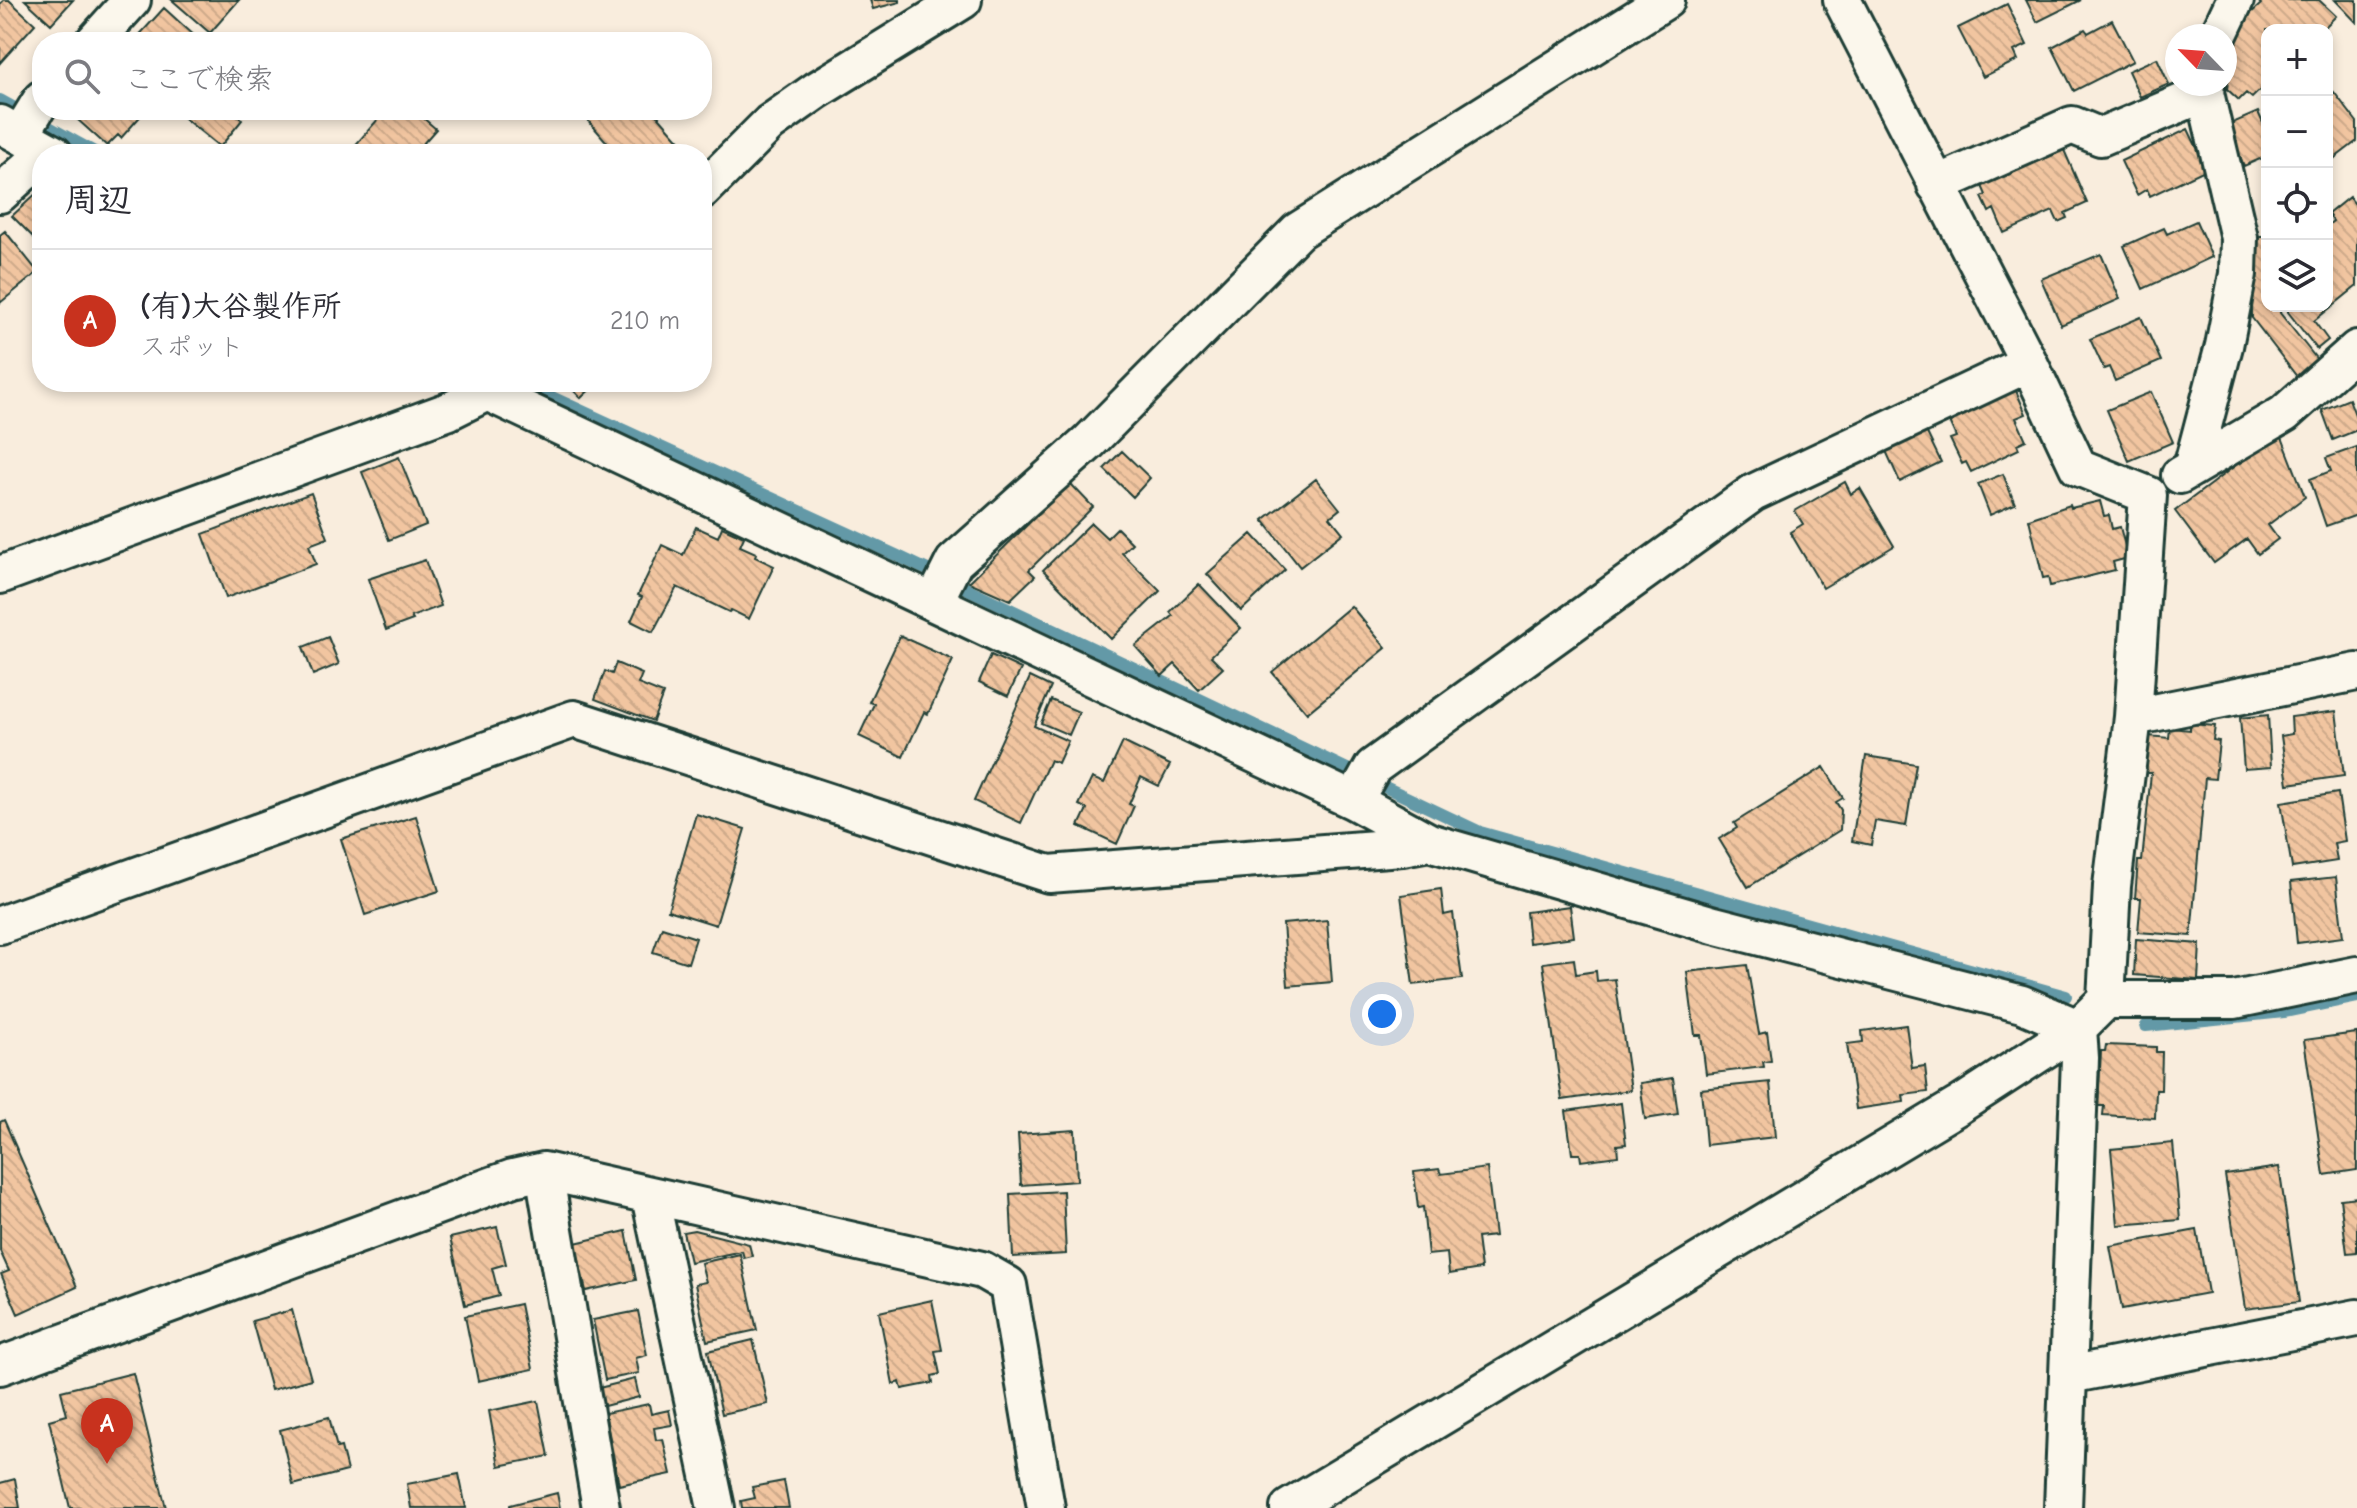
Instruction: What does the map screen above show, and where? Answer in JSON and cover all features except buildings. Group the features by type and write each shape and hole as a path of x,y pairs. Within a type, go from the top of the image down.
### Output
{"street":[{"path":"103,32 132,0"},
{"path":"712,181 770,123 817,90 963,0"},
{"path":"934,602 954,562 1088,443 1298,231 1666,0"},
{"path":"1842,0 2029,363 2078,467 2148,495"},
{"path":"2224,24 2235,0"},
{"path":"1936,185 2072,125 2101,137 2190,96"},
{"path":"2192,468 2224,346 2238,274 2239,238 2207,96"},
{"path":"0,194 36,135"},
{"path":"2148,495 2284,414 2357,349"},
{"path":"1354,801 1373,767 1753,493 2029,363"},
{"path":"0,575 434,417 485,392"},
{"path":"497,392 1354,801 1429,842 1714,925 2022,1004 2078,1028"},
{"path":"1289,1508 1958,1106 2078,1028 2106,1000 2112,886 2133,717 2148,495"},
{"path":"2133,717 2357,672"},
{"path":"0,925 574,719 1049,874 1402,847 1429,842"},
{"path":"2106,1000 2234,1000 2357,975"},
{"path":"2063,1508 2080,1073 2078,1028"},
{"path":"544,1171 601,1508"},
{"path":"0,1366 498,1183 544,1171 982,1270 1008,1285 1046,1508"},
{"path":"650,1196 716,1508"},
{"path":"2069,1375 2357,1318"}],"waterway":[{"path":"0,100 32,118"},
{"path":"36,120 80,144"},
{"path":"541,392 898,556 1480,832 2066,996"},
{"path":"2146,1026 2284,1012 2357,997"}],"place":[{"name":"(有)大谷製作所","path":"107,1464"}]}
